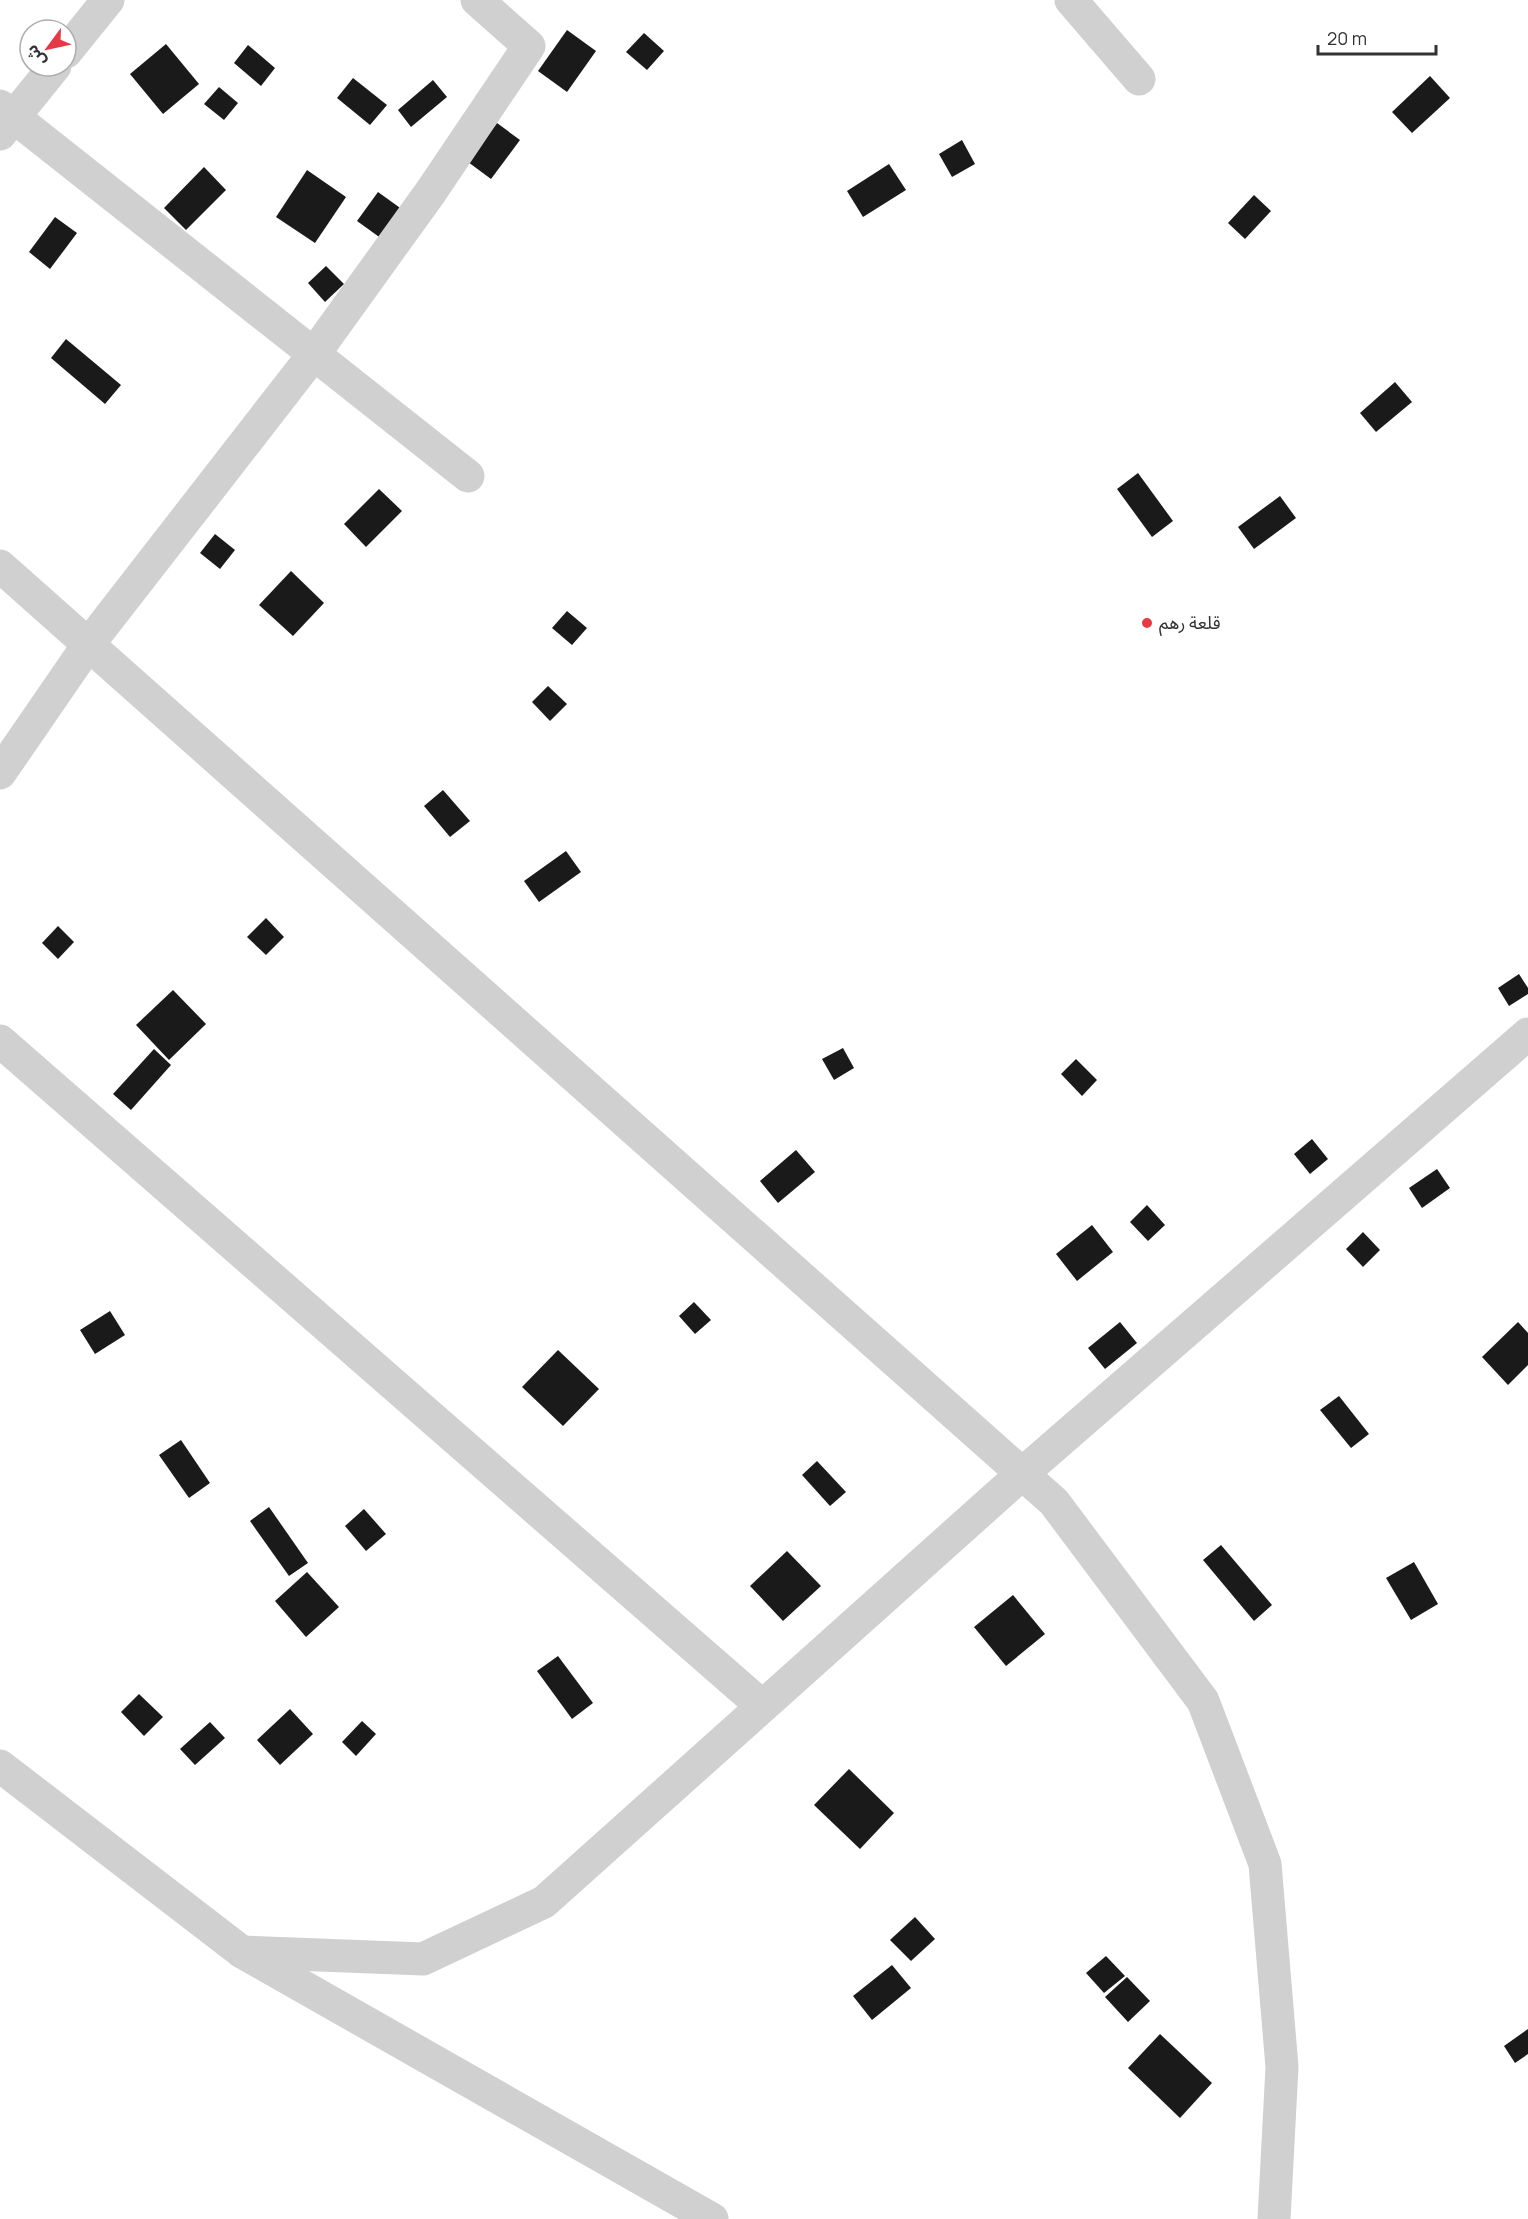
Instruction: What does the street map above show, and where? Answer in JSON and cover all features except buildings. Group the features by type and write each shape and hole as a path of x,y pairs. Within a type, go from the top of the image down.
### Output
{"street":[{"path":"78,37 108,0"},
{"path":"0,773 88,645 314,354 430,193 529,46 477,0"},
{"path":"1071,0 1139,79"},
{"path":"44,78 5,119 314,354 468,476"},
{"path":"0,566 1054,1502 1203,1701 1265,1864 1282,2067 1274,2219"},
{"path":"242,1952 423,1959 544,1902 1022,1474 1528,1034"},
{"path":"0,1041 762,1706"},
{"path":"0,1766 242,1952 712,2219"}],"place":[{"name":"قلعة رهم","path":"1147,623"}]}
